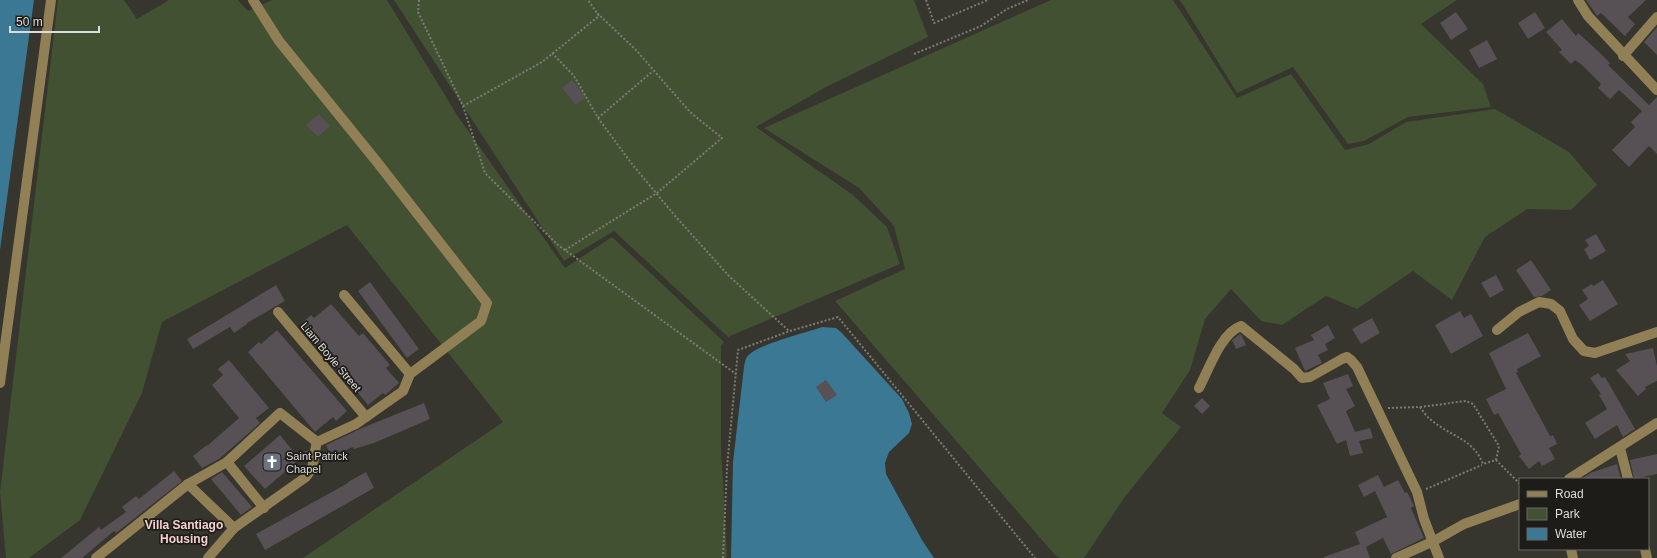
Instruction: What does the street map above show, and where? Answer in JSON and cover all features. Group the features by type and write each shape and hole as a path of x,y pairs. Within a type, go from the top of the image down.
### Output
{"street":[{"path":"0,383 51,0"},
{"path":"253,0 279,41 488,303 481,321 410,374 403,391 356,424 317,442"},
{"path":"1578,0 1588,16 1623,56 1657,90"},
{"path":"1623,56 1657,17"},
{"path":"344,295 410,374"},
{"path":"1497,330 1519,312 1539,302 1551,304 1560,311 1573,339 1584,351 1595,353 1657,332"},
{"name":"Liam Boyle Street","path":"278,312 366,417"},
{"path":"1199,388 1220,346 1234,328 1241,326 1294,369 1302,378 1310,377 1347,357 1352,360 1377,407 1417,492 1424,519 1434,541 1439,558"},
{"path":"96,558 188,484 227,462 280,413 317,442"},
{"path":"1571,478 1657,424"},
{"path":"208,558 234,528 264,508 312,470 317,442"},
{"path":"1620,448 1628,478"},
{"path":"227,462 264,508"},
{"path":"188,484 234,528"},
{"path":"1396,558 1434,541 1464,524 1519,504"}],"path":[{"path":"419,0 418,12 463,106 485,173 558,245 736,374"},
{"path":"463,106 542,62 599,16 588,0"},
{"path":"926,0 934,23 988,0"},
{"path":"914,54 980,26 1007,9 1028,0"},
{"path":"565,250 657,193 722,138 690,112 636,50 596,12"},
{"path":"552,53 574,76 598,118 632,164 728,276 790,331"},
{"path":"598,118 654,70"},
{"path":"724,558 727,467 738,350 790,331 838,317 1035,558"},
{"path":"1377,407 1420,407 1466,401 1473,404 1499,446 1496,460"},
{"path":"1420,407 1431,420 1472,446 1479,454 1483,464"},
{"path":"1417,492 1496,460"},
{"path":"1496,460 1519,483"}],"green space":[{"path":"58,0 124,0 137,19 169,0 238,0 248,11 272,0 387,0 457,115 565,268 612,237 724,342 721,346 721,457 727,558 303,558 503,422 347,225 162,322 142,393 80,520 29,558 6,558 0,492"},
{"path":"394,0 914,0 928,37 824,88 756,127 853,195 887,227 900,264 728,337 614,231 564,261"},
{"path":"1051,0 1173,0 1237,98 1291,74 1345,150 1369,144 1406,122 1495,109 1569,152 1597,185 1571,210 1527,209 1485,237 1452,300 1413,271 1357,309 1326,296 1282,325 1261,321 1231,289 1205,319 1190,370 1162,413 1181,427 1124,498 1084,558 1060,558 1055,555 835,301 905,269 894,226 859,188 764,128"},
{"path":"1180,0 1457,0 1421,24 1483,84 1491,107 1408,117 1364,141 1348,144 1293,67 1237,93"}],"water":[{"path":"0,0 34,0 0,250"},
{"path":"822,327 836,328 841,332 902,399 909,413 912,424 909,433 889,452 885,463 886,474 922,540 934,558 731,558 733,462 746,359 757,349 785,338"}],"building":[{"path":"1586,0 1646,0 1628,17 1635,24 1625,36 1601,13 1597,16"},
{"path":"1456,12 1468,29 1451,40 1440,23"},
{"path":"1535,12 1545,28 1528,39 1518,23"},
{"path":"1562,19 1576,36 1578,33 1598,51 1610,63 1608,65 1649,105 1657,97 1657,154 1649,146 1629,167 1612,150 1635,127 1631,122 1642,111 1619,90 1610,99 1598,88 1601,84 1582,65 1575,60 1571,64 1559,52 1562,50 1546,32"},
{"path":"1657,27 1657,55 1644,42"},
{"path":"1487,40 1497,59 1479,68 1469,50"},
{"path":"572,80 586,97 576,105 562,88"},
{"path":"319,114 330,126 318,137 306,125"},
{"path":"1596,234 1606,251 1590,260 1584,249 1589,246 1585,240"},
{"path":"1531,260 1551,290 1542,296 1534,297 1516,270"},
{"path":"1496,275 1504,290 1490,298 1481,283"},
{"path":"1603,280 1618,304 1590,321 1579,305 1588,299 1582,290"},
{"path":"370,282 419,349 407,358 358,291"},
{"path":"276,285 285,301 247,323 234,333 230,327 193,349 187,339"},
{"path":"331,304 359,336 363,333 390,365 386,368 399,383 385,395 383,393 368,405 301,324 311,315 314,318"},
{"path":"1460,311 1464,318 1471,314 1483,336 1451,354 1435,325"},
{"path":"1372,318 1380,333 1361,344 1352,329"},
{"path":"1328,325 1335,338 1325,344 1328,350 1318,355 1322,363 1305,371 1295,348 1314,340 1311,335"},
{"path":"277,330 347,411 336,421 333,417 315,432 248,352 259,342 261,344"},
{"path":"1528,333 1541,356 1517,369 1518,372 1516,373 1550,436 1553,435 1557,444 1549,448 1555,459 1542,466 1539,461 1529,469 1519,456 1521,454 1498,413 1494,415 1486,399 1506,389 1489,353"},
{"path":"1240,334 1246,345 1236,349 1232,340"},
{"path":"1653,348 1657,366 1657,381 1645,387 1646,389 1638,396 1616,370 1630,361 1625,354"},
{"path":"229,360 269,408 256,418 260,423 219,459 202,468 193,456 207,446 239,418 212,385 223,375 218,369"},
{"path":"1598,373 1602,378 1605,377 1635,429 1623,437 1617,425 1595,439 1585,423 1607,409 1599,395 1601,394 1590,378"},
{"path":"1348,374 1353,386 1346,389 1355,406 1346,411 1355,432 1370,428 1373,438 1359,441 1363,453 1350,456 1346,440 1337,444 1317,405 1330,399 1323,383"},
{"path":"826,380 837,395 826,402 816,387"},
{"path":"1202,398 1210,406 1202,414 1194,406"},
{"path":"424,403 430,419 374,443 354,449 353,447 331,456 326,445 362,428"},
{"name":"Saint Patrick Chapel","path":"280,435 293,451 282,460 309,450 265,489 244,466"},
{"path":"1657,454 1657,474 1634,478 1630,460"},
{"path":"1617,464 1621,478 1582,478 1590,473"},
{"path":"174,471 182,481 116,533 114,531 82,558 61,558 99,527 101,530 126,512 122,507 136,496 139,499"},
{"path":"222,472 252,507 241,515 211,479"},
{"path":"366,472 374,488 265,550 256,534"},
{"path":"1378,475 1384,487 1398,480 1405,493 1407,492 1414,506 1411,508 1424,538 1391,554 1383,538 1366,547 1370,558 1324,558 1360,544 1355,532 1387,517 1375,491 1364,497 1358,485"}],"place":[{"name":"Saint Patrick Chapel","path":"272,462"}],"district":[{"name":"Villa Santiago Housing","path":"184,532"}]}
